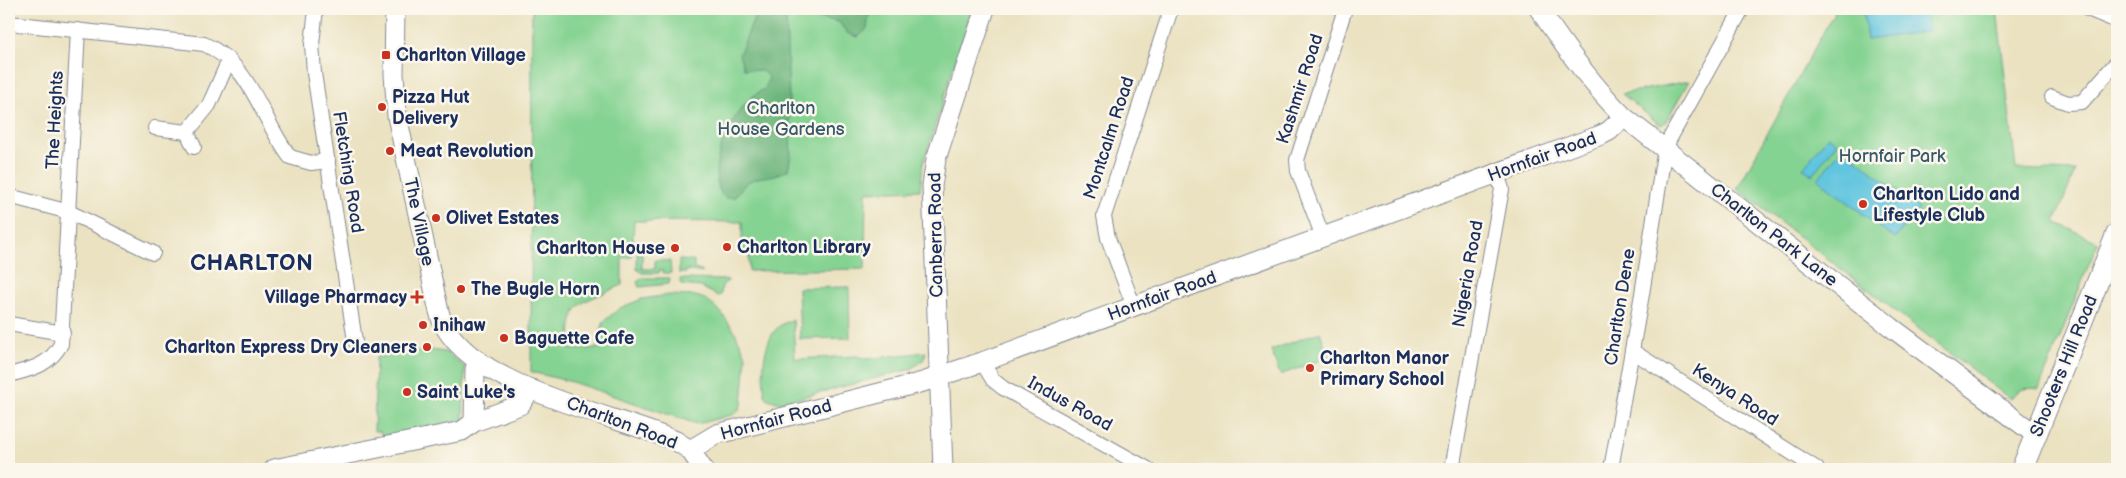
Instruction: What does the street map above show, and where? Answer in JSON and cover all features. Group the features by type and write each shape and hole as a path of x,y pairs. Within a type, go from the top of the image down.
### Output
{"main road":[{"name":"Shooters Hill Road","path":"2022,469 2117,234"}],"street":[{"name":"Fletching Road","path":"316,9 312,44 314,72 355,341"},
{"name":"The Village","path":"395,9 394,74 397,116 437,305 444,326 451,336 479,361 497,373 531,389"},
{"name":"Canberra Road","path":"943,469 932,186 936,158 985,9"},
{"name":"Montcalm Road","path":"1134,307 1108,238 1104,216 1171,9"},
{"name":"Kashmir Road","path":"1323,237 1298,171 1297,160 1345,9"},
{"name":"Charlton Park Lane","path":"1540,9 1577,64 1599,92 1624,117 1892,327 2036,435"},
{"name":"Charlton Dene","path":"1610,469 1666,150 1669,140 1742,9"},
{"path":"2088,9 2117,20"},
{"path":"9,23 192,41 217,50 229,60 247,82 290,157 311,163 328,161"},
{"name":"The Heights","path":"9,375 47,363 55,355 63,333 78,30"},
{"path":"188,132 209,105 229,60"},
{"path":"2052,97 2068,103 2082,102 2117,62"},
{"name":"Hornfair Road","path":"690,450 717,434 940,376 982,362 1600,135 1609,131 1624,117"},
{"path":"155,128 188,132"},
{"path":"188,132 194,147"},
{"name":"Nigeria Road","path":"1452,469 1502,189 1497,174"},
{"path":"9,196 69,212 153,253"},
{"path":"9,324 63,333"},
{"name":"Kenya Road","path":"1632,351 1817,469"},
{"path":"474,422 475,369 479,361"},
{"name":"Indus Road","path":"982,362 993,380 1003,388 1148,469"},
{"path":"274,469 462,431 474,422 520,405 531,389"},
{"name":"Charlton Road","path":"531,389 661,434 690,450 703,469"}],"green space":[{"name":"Charlton House Gardens","path":"532,9 972,9 923,164 920,190 866,192 865,269 749,271 749,255 745,254 745,250 742,250 742,222 634,221 632,257 622,258 622,285 586,301 575,312 570,333 570,350 599,348 599,337 604,321 620,308 642,299 669,295 696,296 705,299 721,312 735,332 746,356 742,404 738,411 732,415 697,424 572,382 531,372"},
{"path":"748,9 791,9 786,15 791,156 788,170 753,180 741,188 735,197 725,198 718,187 716,172 724,138 743,107 754,96 765,89 769,77 762,71 744,69 739,55 755,16"},
{"path":"796,9 883,9 869,14 867,29 858,37 847,33 839,22 814,17"},
{"name":"Hornfair Park","path":"1836,9 1997,9 2016,169 2075,171 2055,222 2098,242 2039,389 2023,389 2010,399 1737,189"},
{"path":"1689,81 1665,123 1660,125 1622,94"},
{"path":"637,253 642,253 642,269 655,269 655,260 670,261 671,273 663,273 663,270 659,271 659,273 642,273 637,269"},
{"path":"679,260 694,261 694,269 702,271 702,273 686,270 686,273 679,273"},
{"path":"642,278 670,278 669,284 639,287 637,282"},
{"path":"680,279 728,281 722,285 721,295 718,296 701,287 681,285"},
{"path":"849,287 850,338 800,339 798,288"},
{"path":"793,320 795,359 857,356 866,359 926,352 924,359 911,369 780,403 768,399 765,395 764,362 769,340 775,331 783,324"},
{"path":"1320,332 1329,357 1280,375 1271,350"},
{"path":"431,350 446,352 465,367 463,420 382,436 380,431 374,431 376,357"}],"water":[{"path":"1863,9 1926,9 1929,31 1867,40"},
{"path":"1828,136 1837,143 1812,175 1803,168"},
{"path":"1842,148 1919,208 1895,239 1818,179"}],"place":[{"name":"Charlton Village","path":"386,55"},
{"name":"Pizza Hut Delivery","path":"382,107"},
{"name":"Meat Revolution","path":"390,151"},
{"name":"Charlton Lido and Lifestyle Club","path":"1863,204"},
{"name":"Olivet Estates","path":"436,218"},
{"name":"Charlton Library","path":"727,247"},
{"name":"Charlton House","path":"675,248"},
{"name":"The Bugle Horn","path":"461,289"},
{"name":"Village Pharmacy","path":"417,297"},
{"name":"Inihaw","path":"423,325"},
{"name":"Baguette Cafe","path":"504,338"},
{"name":"Charlton Express Dry Cleaners","path":"427,347"},
{"name":"Charlton Manor Primary School","path":"1310,368"},
{"name":"Saint Luke's","path":"407,392"}],"district":[{"name":"CHARLTON","path":"252,263"}]}
